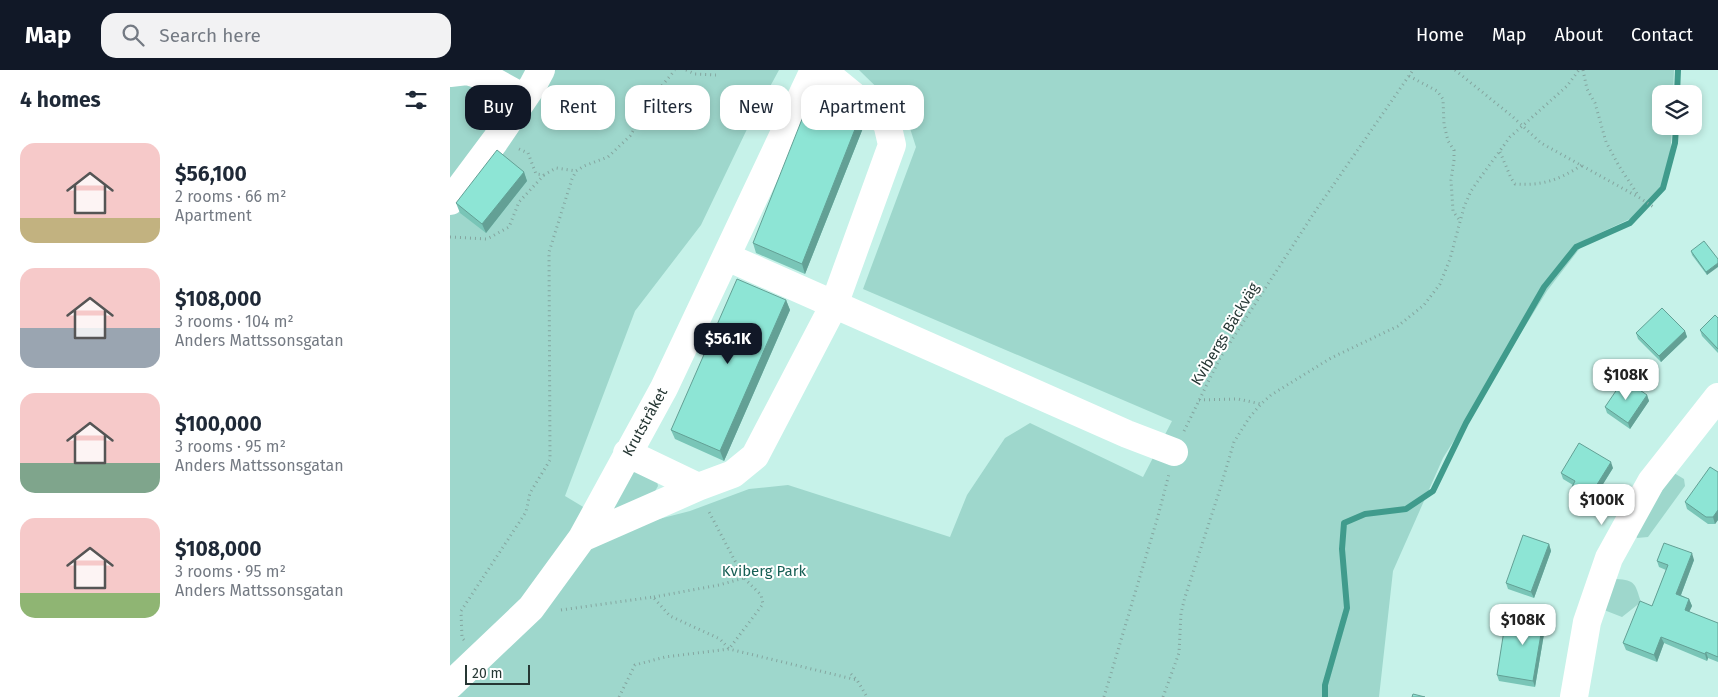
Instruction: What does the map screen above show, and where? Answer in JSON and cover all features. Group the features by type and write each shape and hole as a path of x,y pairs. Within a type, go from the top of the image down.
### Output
{"street":[{"name":"Krutstråket","path":"450,685 531,608 582,538 664,388 814,70"},
{"path":"582,538 698,487 733,474 755,456 834,305 892,145 887,124 822,70"},
{"path":"450,73 467,71 486,77 533,84 495,141 450,201"},
{"path":"727,256 1127,434 1174,452"},
{"path":"1574,697 1586,622 1609,558 1651,482 1718,397"},
{"path":"627,453 698,487"}],"path":[{"path":"476,660 462,638 461,611 526,512 530,492 550,460 549,252 556,225 576,171 608,156 630,136 655,94 675,70"},
{"path":"686,70 695,74 716,74"},
{"name":"Kvibergs Bäckväg","path":"1104,697 1158,516 1174,452 1199,400 1220,358 1314,213 1413,70"},
{"path":"1455,70 1541,143 1655,208"},
{"path":"1163,697 1179,653 1181,613 1185,597 1234,442 1249,418 1271,395 1331,358 1398,326 1424,306 1440,284 1450,259 1460,221 1471,191 1510,137 1568,86 1579,70"},
{"path":"1583,70 1606,142 1640,198"},
{"path":"1409,76 1437,91 1443,99 1444,124 1448,141 1454,150 1453,210 1460,221"},
{"path":"495,141 528,153 536,174 544,174"},
{"path":"1500,152 1515,184 1542,184 1568,174 1582,165"},
{"path":"450,237 487,239 509,227 519,202 544,174 556,168 576,171"},
{"path":"1199,400 1238,399 1261,404"},
{"path":"698,487 715,525 744,578 761,595 763,604 729,649"},
{"path":"531,608 551,611 653,597 719,585 744,578"},
{"path":"653,597 670,616 720,639 729,649"},
{"path":"619,697 634,665 665,657 729,649 857,680"},
{"path":"851,674 867,697"}],"green space":[{"name":"Kviberg Park","path":"450,70 779,70 771,85 720,85 720,130 747,130 701,225 635,311 565,496 620,529 690,511 749,489 788,485 950,537 967,495 1005,438 1030,423 1143,477 1172,421 863,289 916,147 911,130 924,130 924,85 874,85 859,70 1674,70 1673,85 1652,85 1652,135 1671,135 1670,159 1663,185 1632,218 1587,239 1547,291 1443,458 1393,571 1379,697 450,697"},
{"path":"627,459 657,481 658,486 654,493 609,518"},
{"path":"1674,473 1684,479 1685,486 1648,537 1637,538 1636,536 1654,502"},
{"path":"1616,579 1628,580 1634,584 1641,602 1622,617 1604,610"}],"building":[{"path":"801,122 801,130 855,130 802,264 753,243"},
{"path":"497,150 524,172 482,224 456,203"},
{"path":"1704,241 1718,259 1718,263 1706,272 1691,251"},
{"path":"737,279 786,300 720,451 671,430"},
{"path":"1662,308 1685,331 1659,356 1636,333"},
{"path":"1715,315 1718,318 1718,349 1700,330"},
{"path":"1624,379 1647,395 1628,423 1605,407"},
{"path":"1579,443 1611,462 1588,499 1571,489 1575,481 1561,473"},
{"path":"1710,467 1718,472 1718,510 1713,517 1706,517 1685,502"},
{"path":"1523,535 1549,544 1531,592 1506,583"},
{"path":"1664,543 1692,553 1676,594 1689,599 1685,610 1718,623 1718,657 1661,637 1654,655 1623,643 1640,601 1652,606 1668,565 1657,561"},
{"path":"1529,606 1551,613 1546,629 1542,628 1533,681 1497,675 1505,624 1523,627"},
{"path":"1413,694 1425,697 1412,697"}],"waterway":[{"path":"1677,85 1678,70"},
{"path":"1325,697 1325,685 1347,608 1342,549 1344,523 1365,514 1406,509 1433,491 1466,423 1544,287 1576,247 1630,223 1663,188 1675,135"}]}
